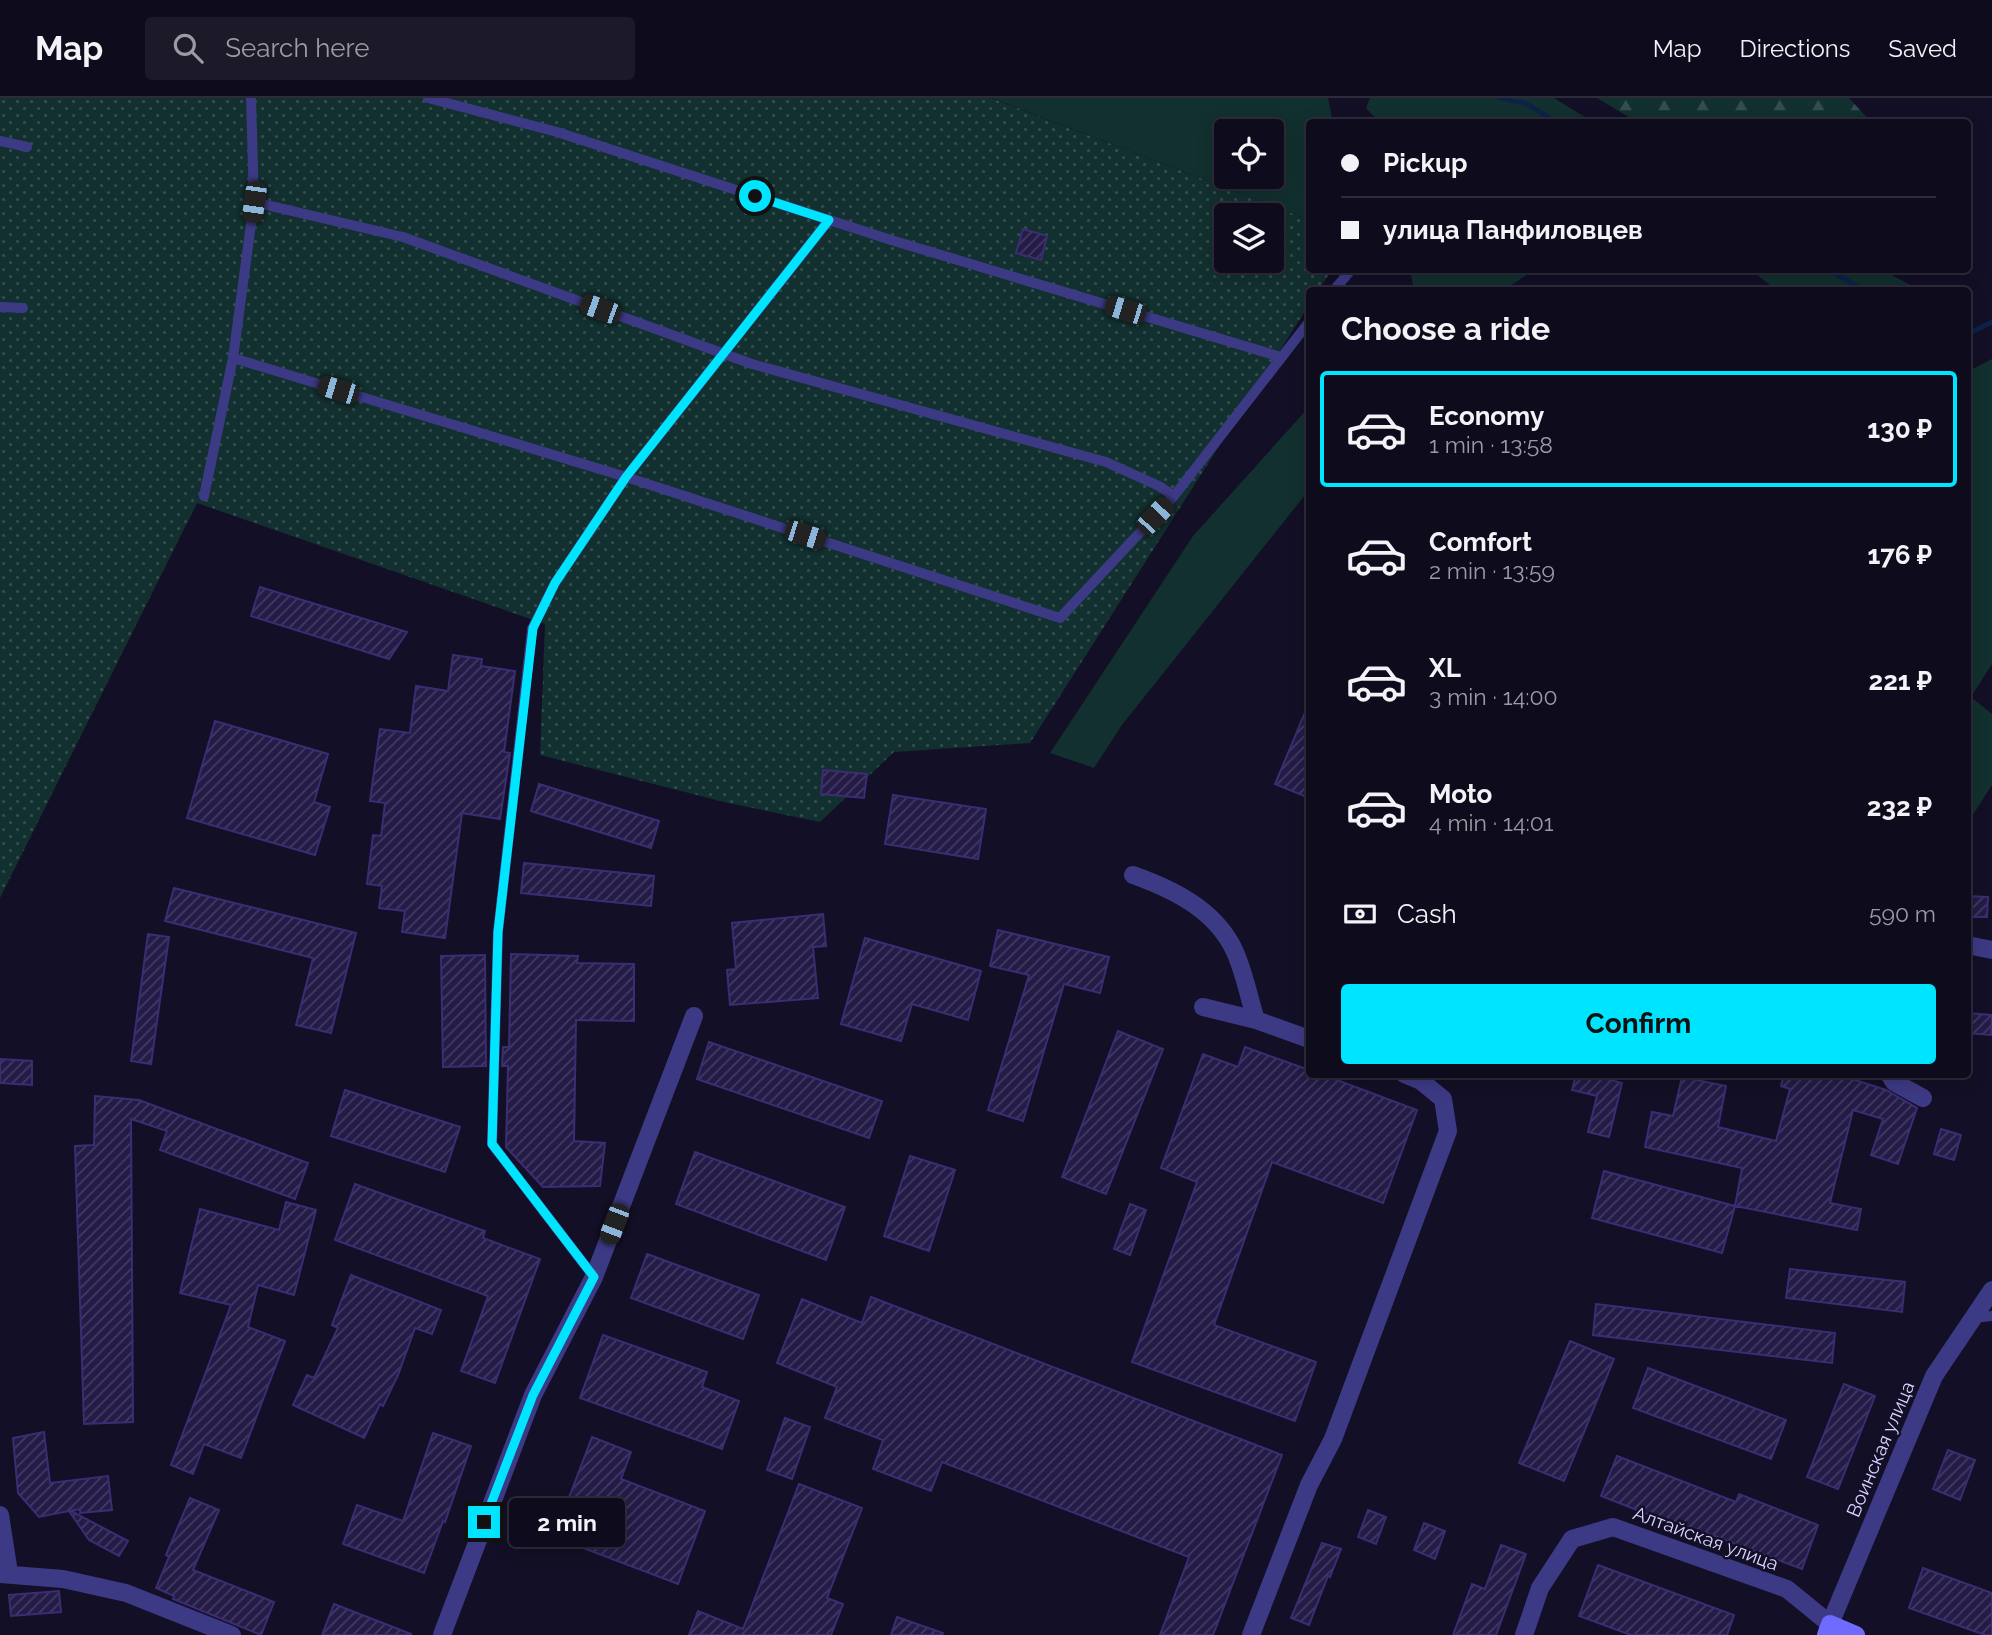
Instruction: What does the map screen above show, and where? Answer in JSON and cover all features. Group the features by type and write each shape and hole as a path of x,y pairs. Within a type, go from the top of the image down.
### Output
{"street":[{"path":"1133,875 1163,886 1202,908 1217,923 1239,960 1256,1020"},
{"path":"1971,946 1992,950"},
{"path":"1203,1007 1256,1020 1306,1038"},
{"path":"442,1635 533,1395 594,1277 694,1016"},
{"path":"1251,1635 1310,1486 1338,1426 1448,1131 1443,1099 1414,1078"},
{"path":"1892,1078 1923,1098"},
{"name":"Воинская улица","path":"1828,1630 1934,1376 1992,1290"},
{"path":"0,1515 4,1574 63,1579 126,1593 232,1635"},
{"name":"Алтайская улица","path":"1524,1635 1540,1588 1572,1539 1614,1527 1787,1590 1828,1630 1856,1635"}],"lane":[{"path":"204,496 233,358 254,202 251,98"},
{"path":"428,98 557,132 829,220 1281,357"},
{"path":"0,141 27,147"},
{"path":"254,202 404,237 724,354 1106,463 1174,496"},
{"path":"594,1277 492,1144 498,932 533,628 555,583 626,477 829,220"},
{"path":"1337,287 1348,273"},
{"path":"0,307 23,308"},
{"path":"233,358 626,477 1060,618 1174,496 1306,326"},
{"path":"1973,1318 1992,1316"}],"green space":[{"path":"0,98 991,98 1214,184 1214,189 1228,189 1265,203 1214,203 1214,273 1284,273 1284,210 1306,219 1306,273 1330,273 1320,287 1306,287 1306,310 1030,743 894,752 820,822 724,802 540,755 545,624 197,503 0,898"},
{"path":"992,98 1328,98 1332,119 1306,119 1306,219 1284,210 1284,203 1265,203 1228,189 1284,189 1284,119 1214,119 1214,183"},
{"path":"1370,98 1554,98 1588,119 1376,119 1366,108"},
{"path":"1597,98 1849,98 1868,119 1632,119"},
{"path":"1411,273 1530,273 1508,287 1413,287"},
{"path":"1755,273 1888,273 1914,287 1772,287"},
{"path":"1992,359 1992,664 1971,697 1971,370"},
{"path":"1306,410 1306,494 1122,725 1094,768 1050,753 1193,536"},
{"path":"1971,697 1992,714 1992,785 1971,818"}],"building":[{"path":"1023,229 1047,236 1041,260 1016,253"},
{"path":"260,587 407,632 389,659 251,616"},
{"path":"453,655 482,659 481,666 515,671 504,752 510,753 500,819 462,813 445,938 402,932 405,911 379,908 382,886 367,884 373,835 381,836 385,803 370,801 380,729 410,733 416,686 448,691"},
{"path":"1306,710 1306,797 1275,784"},
{"path":"215,721 328,754 314,802 330,807 315,855 187,818"},
{"path":"823,770 867,774 864,798 821,794"},
{"path":"539,784 659,821 651,848 531,811"},
{"path":"893,795 986,809 978,859 885,844"},
{"path":"524,863 654,876 651,906 521,893"},
{"path":"174,888 356,933 331,1033 296,1025 313,958 165,921"},
{"path":"1971,896 1988,897 1987,917 1971,917"},
{"path":"823,914 826,946 813,947 818,998 730,1005 727,970 736,969 732,923"},
{"path":"998,930 1109,957 1100,993 1064,984 1023,1121 988,1110 1029,975 990,966"},
{"path":"148,934 169,937 151,1064 131,1061"},
{"path":"865,938 981,971 968,1020 912,1004 901,1041 841,1024"},
{"path":"511,954 578,956 577,963 634,964 634,1021 576,1020 574,1141 605,1143 600,1186 543,1187 506,1147 508,1066 502,1066 503,1047 509,1047"},
{"path":"485,955 486,1066 443,1067 441,956"},
{"path":"1971,1013 1992,1015 1991,1035 1971,1033"},
{"path":"1118,1031 1163,1049 1106,1194 1062,1177"},
{"path":"709,1042 882,1101 869,1138 697,1079"},
{"path":"1245,1047 1306,1069 1306,1078 1332,1078 1417,1110 1383,1203 1272,1162 1214,1325 1316,1362 1295,1421 1132,1362 1197,1182 1161,1168 1203,1054 1238,1067"},
{"path":"0,1059 32,1061 32,1085 0,1083"},
{"path":"1575,1078 1603,1078 1622,1083 1609,1137 1588,1132 1597,1096 1572,1090"},
{"path":"1682,1078 1726,1086 1718,1127 1776,1141 1790,1089 1781,1086 1783,1078 1852,1078 1886,1090 1917,1108 1898,1164 1871,1155 1883,1119 1853,1110 1830,1203 1861,1209 1857,1230 1735,1206 1742,1168 1645,1147 1652,1112 1673,1116"},
{"path":"345,1090 460,1127 445,1172 331,1136"},
{"path":"95,1096 139,1100 308,1163 295,1199 160,1150 167,1131 131,1119 133,1422 84,1424 75,1146 94,1145"},
{"path":"1941,1129 1961,1135 1954,1160 1934,1154"},
{"path":"695,1152 845,1207 826,1260 676,1204"},
{"path":"910,1156 955,1170 929,1251 884,1236"},
{"path":"1604,1171 1735,1206 1722,1253 1592,1218"},
{"path":"355,1184 485,1231 483,1238 540,1259 495,1383 461,1371 488,1296 335,1240"},
{"path":"286,1202 316,1210 294,1295 258,1285 248,1327 285,1341 241,1458 204,1444 193,1474 171,1465 231,1305 180,1293 200,1209 279,1230"},
{"path":"1130,1204 1146,1210 1130,1255 1114,1249"},
{"path":"647,1254 759,1295 743,1339 631,1298"},
{"path":"1790,1269 1905,1282 1902,1312 1786,1298"},
{"path":"351,1275 441,1310 432,1334 415,1328 398,1375 364,1438 293,1405 307,1375 314,1378 338,1328 332,1325"},
{"path":"871,1297 1282,1455 1213,1635 1160,1635 1189,1557 942,1462 931,1491 873,1469 883,1440 825,1418 837,1387 777,1363 802,1299 862,1323"},
{"path":"1596,1304 1835,1333 1832,1363 1593,1335"},
{"path":"603,1335 707,1372 702,1387 739,1401 722,1449 580,1398"},
{"path":"1570,1341 1614,1359 1564,1481 1519,1463"},
{"path":"1648,1368 1786,1420 1771,1459 1633,1408"},
{"path":"1844,1384 1875,1396 1838,1489 1807,1477"},
{"path":"785,1418 810,1427 792,1479 767,1470"},
{"path":"44,1432 50,1483 108,1476 112,1510 80,1513 80,1509 71,1511 128,1541 119,1556 89,1540 69,1511 39,1517 18,1493 13,1438"},
{"path":"433,1433 471,1446 424,1573 343,1544 357,1505 403,1521"},
{"path":"592,1437 631,1452 621,1479 705,1511 678,1584 554,1537"},
{"path":"1948,1450 1975,1460 1960,1500 1933,1489"},
{"path":"1617,1456 1736,1502 1739,1494 1818,1525 1802,1569 1707,1533 1706,1537 1601,1496"},
{"path":"799,1484 862,1508 827,1598 843,1604 831,1635 689,1635 698,1611 743,1629"},
{"path":"190,1498 219,1510 193,1570 274,1602 261,1635 173,1599 174,1596 156,1588 169,1557 166,1555"},
{"path":"1368,1510 1386,1517 1376,1544 1358,1537"},
{"path":"1424,1523 1445,1531 1435,1559 1414,1550"},
{"path":"1322,1543 1341,1549 1309,1625 1291,1618"},
{"path":"1501,1545 1526,1554 1496,1635 1453,1635 1472,1584 1485,1589"},
{"path":"1598,1565 1734,1615 1727,1635 1631,1635 1579,1616"},
{"path":"1923,1568 1992,1593 1992,1635 1985,1635 1909,1608"},
{"path":"59,1591 61,1612 11,1616 9,1595"},
{"path":"334,1604 411,1634 411,1635 322,1635"},
{"path":"897,1617 943,1633 891,1635"}],"waterway":[{"path":"1500,98 1527,104 1551,119"},
{"path":"1835,273 1858,287"},
{"path":"1971,332 1992,322"}],"route":[{"path":"484,1522 533,1395 594,1277 492,1144 498,932 533,628 555,583 626,477 829,220 755,196"}]}
